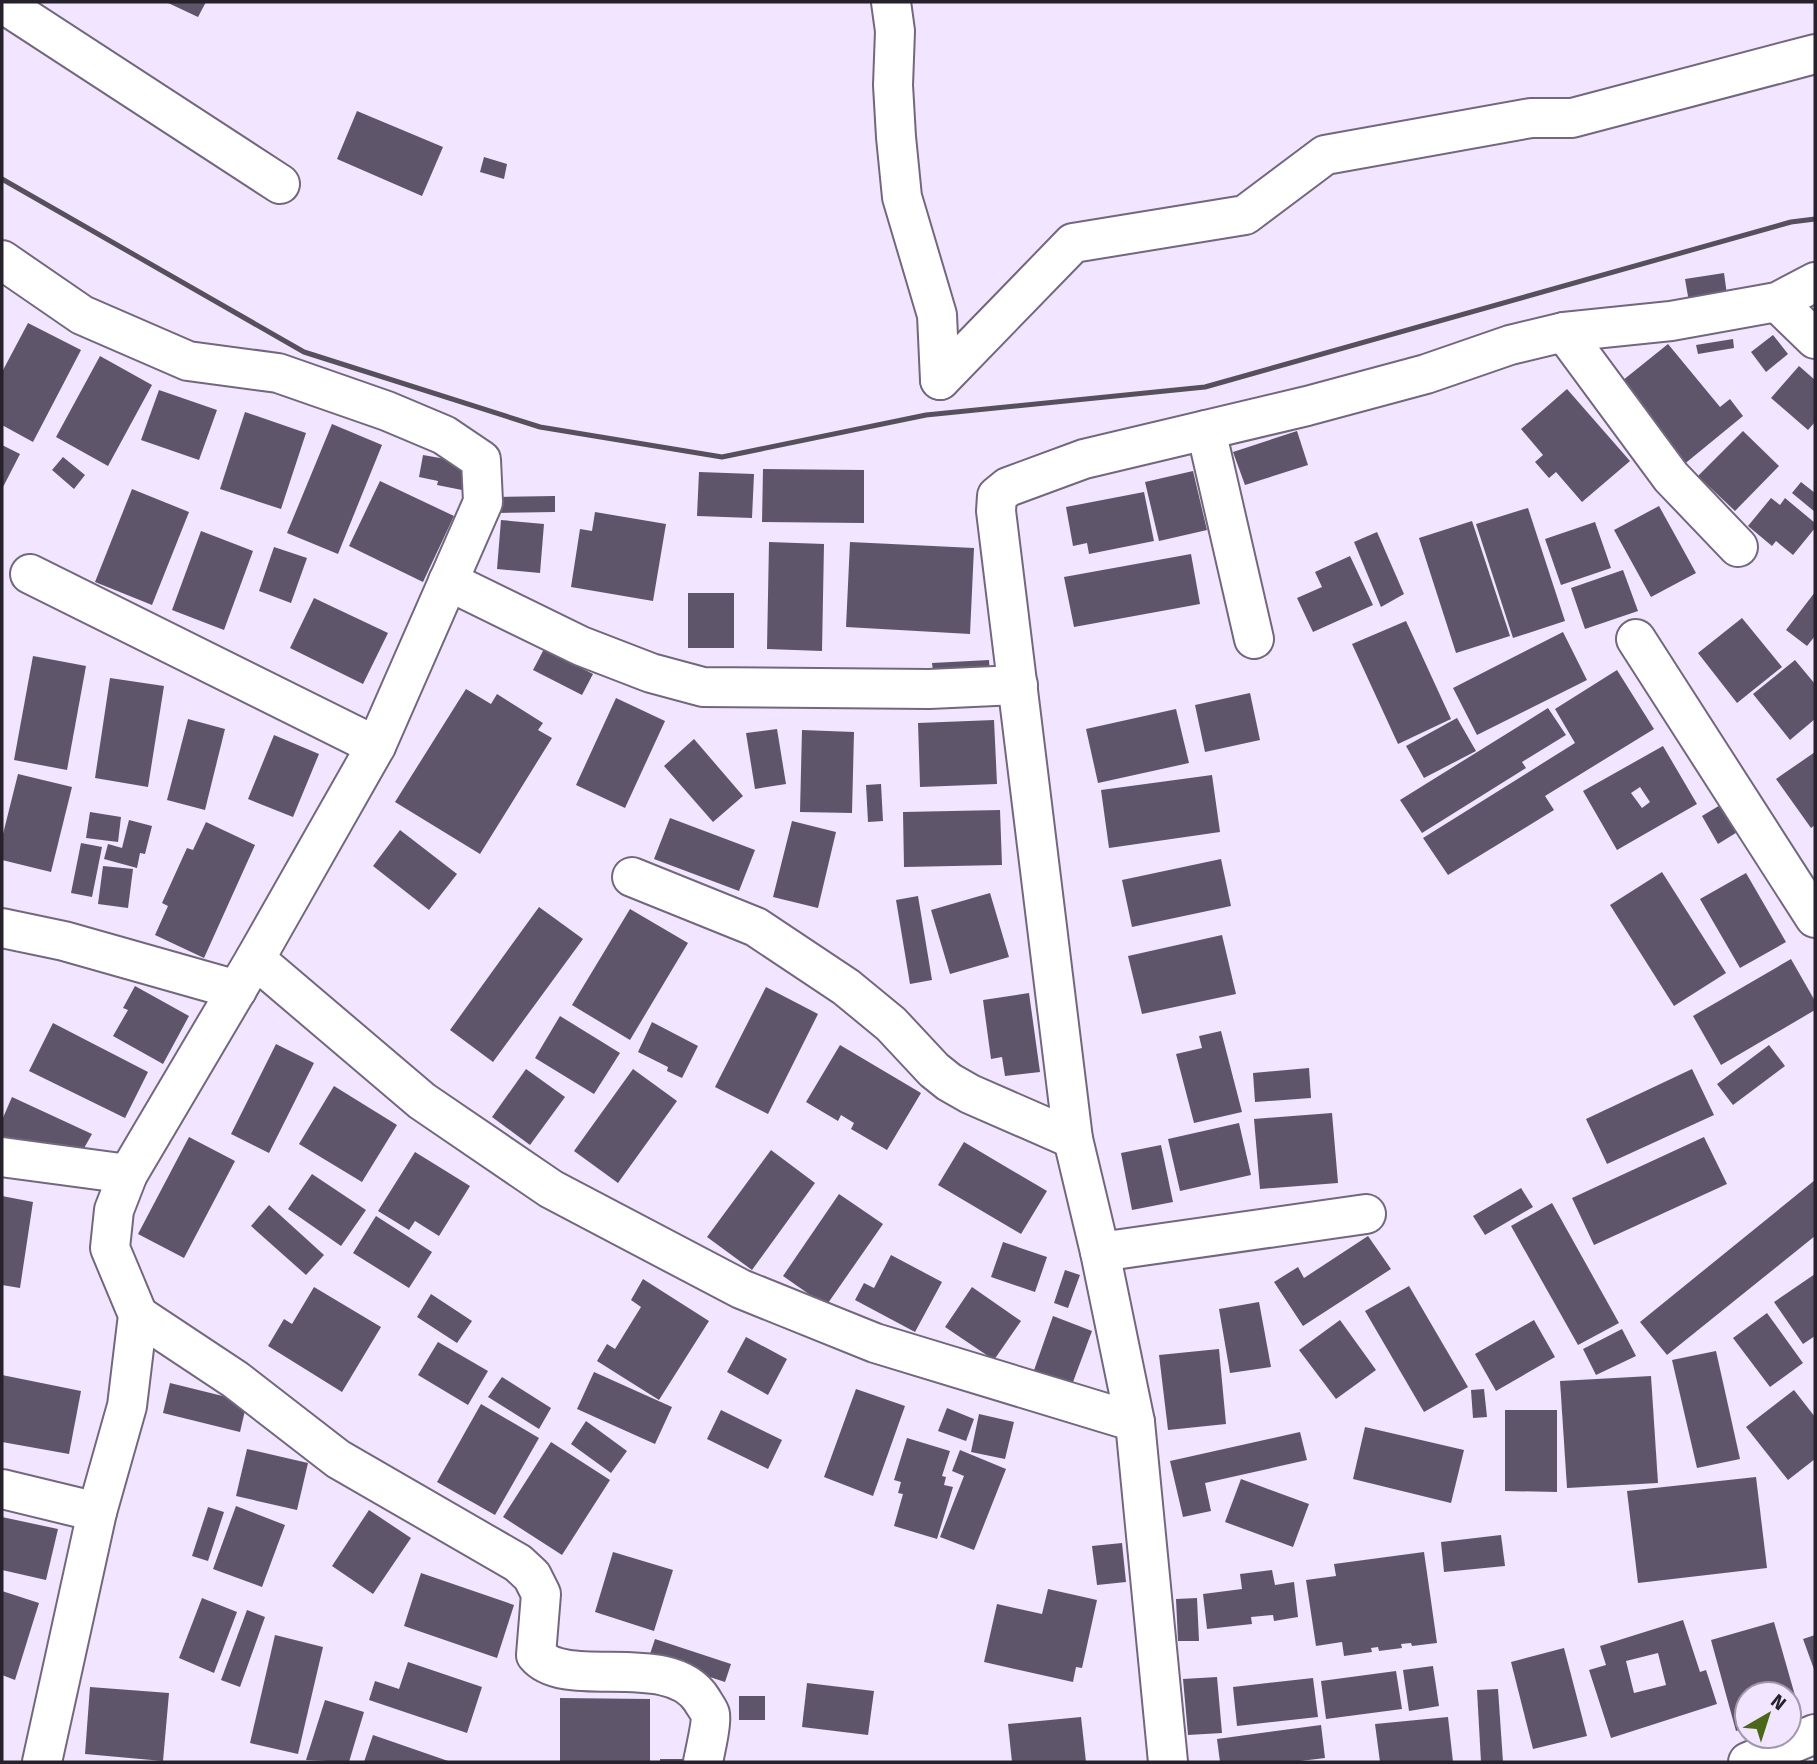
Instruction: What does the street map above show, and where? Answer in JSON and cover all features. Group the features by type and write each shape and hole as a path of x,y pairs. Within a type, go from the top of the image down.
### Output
{"street":[{"path":"891,2 895,31 893,85 902,197 937,315 940,380 1073,243 1245,215 1325,155 1531,118 1572,118 1815,54"},
{"path":"2,3 280,184"},
{"path":"2,260 82,315 188,361 278,373 387,411 444,435 481,460 483,502 376,746 128,1174 114,1210 110,1248 138,1315 127,1406 97,1512 42,1762"},
{"path":"1168,1762 1135,1422 1100,1252 1073,1139 996,511 997,496 1008,487 1084,459 1307,406 1426,374 1510,345 1564,332 1671,321 1777,302 1815,282"},
{"path":"1777,302 1815,339"},
{"path":"1564,332 1671,477 1738,547"},
{"path":"1206,430 1254,639"},
{"path":"30,574 376,746"},
{"path":"448,581 581,646 651,673 703,687 929,689 1018,685"},
{"path":"1636,639 1815,918"},
{"path":"632,877 756,927 846,987 891,1024 933,1070 949,1082 970,1094 1073,1139"},
{"path":"2,928 246,974 422,1101 563,1196 741,1289 875,1343 1135,1422"},
{"path":"2,1157 128,1174"},
{"path":"1100,1252 1366,1214"},
{"path":"138,1315 236,1380 338,1459 518,1563 532,1576 541,1594 536,1655 541,1660 569,1669 669,1675 696,1690 710,1714 703,1762"},
{"path":"2,1489 97,1512"},
{"path":"1748,1762 1815,1734"}],"building":[{"path":"166,2 206,2 198,17"},
{"path":"357,111 443,147 422,196 337,159"},
{"path":"484,157 507,164 504,179 480,172"},
{"path":"1724,273 1727,295 1689,302 1685,279"},
{"path":"28,323 81,350 33,442 2,425 2,372"},
{"path":"1773,335 1788,354 1766,372 1751,352"},
{"path":"1733,339 1734,348 1698,354 1696,345"},
{"path":"1668,344 1720,407 1730,399 1743,416 1682,466 1617,385"},
{"path":"100,356 152,385 108,466 56,437"},
{"path":"1799,366 1815,380 1815,422 1808,430 1771,398"},
{"path":"1567,389 1630,461 1582,502 1556,472 1549,478 1535,462 1543,455 1521,429"},
{"path":"159,390 217,410 199,460 141,440"},
{"path":"245,412 306,433 281,509 220,489"},
{"path":"332,424 382,445 338,554 287,533"},
{"path":"1297,431 1308,465 1245,485 1233,452"},
{"path":"1743,431 1779,466 1735,511 1698,476"},
{"path":"2,445 20,454 2,489"},
{"path":"423,455 468,463 462,490 437,485 438,481 419,477"},
{"path":"63,457 85,475 74,489 52,470"},
{"path":"763,469 864,470 864,523 762,522"},
{"path":"1193,471 1207,530 1159,541 1145,482"},
{"path":"699,472 754,474 752,518 697,516"},
{"path":"380,481 454,516 423,582 349,546"},
{"path":"1801,482 1815,493 1815,512 1792,493"},
{"path":"132,489 189,512 152,605 95,582"},
{"path":"1144,492 1154,541 1089,554 1087,543 1073,546 1066,507"},
{"path":"555,496 555,512 496,513 496,497"},
{"path":"1771,498 1780,505 1785,498 1815,523 1815,528 1793,555 1776,541 1772,546 1748,526"},
{"path":"1659,506 1696,573 1651,597 1614,530"},
{"path":"1528,508 1565,621 1513,638 1476,524"},
{"path":"595,512 666,524 653,601 571,587 580,529 592,531"},
{"path":"501,520 544,524 540,573 497,569"},
{"path":"1472,521 1510,636 1456,653 1419,538"},
{"path":"1595,522 1611,568 1561,585 1545,539"},
{"path":"201,531 253,551 224,630 172,610"},
{"path":"1377,532 1404,594 1381,607 1354,542"},
{"path":"769,542 824,544 822,651 767,649"},
{"path":"850,542 974,548 970,634 846,627"},
{"path":"274,547 307,558 291,603 259,591"},
{"path":"1191,554 1200,604 1074,627 1064,577"},
{"path":"1350,556 1373,605 1313,632 1297,598 1322,587 1315,572"},
{"path":"1623,570 1638,611 1585,629 1571,588"},
{"path":"1815,592 1815,636 1807,646 1786,630"},
{"path":"688,593 734,593 734,648 688,648"},
{"path":"314,598 388,633 363,684 290,648"},
{"path":"1742,618 1782,667 1737,703 1698,653"},
{"path":"1406,621 1451,719 1398,744 1352,644"},
{"path":"1563,632 1587,680 1477,735 1453,688"},
{"path":"544,649 593,674 582,695 533,670"},
{"path":"33,656 86,666 67,770 14,760"},
{"path":"989,660 990,675 934,679 932,663"},
{"path":"1795,660 1815,684 1815,719 1790,740 1753,694"},
{"path":"1617,670 1654,729 1545,796 1554,810 1448,875 1423,838 1575,743 1555,709"},
{"path":"110,678 164,686 148,787 95,778"},
{"path":"466,689 491,704 497,694 543,723 538,730 552,738 480,854 395,802"},
{"path":"1250,693 1260,740 1205,752 1195,705"},
{"path":"616,698 665,721 625,808 576,785"},
{"path":"1548,708 1566,735 1522,762 1526,768 1422,833 1400,800"},
{"path":"1176,709 1189,763 1098,783 1086,729"},
{"path":"1457,718 1476,751 1424,778 1406,746"},
{"path":"188,719 225,729 205,810 167,800"},
{"path":"994,720 997,784 920,787 918,723"},
{"path":"777,729 786,784 755,789 746,733"},
{"path":"802,730 854,732 852,813 800,812"},
{"path":"274,735 319,754 293,817 248,799"},
{"path":"694,739 743,796 713,822 664,766"},
{"path":"1663,746 1697,804 1617,850 1583,791","holes":["1640,787 1650,802 1642,808 1631,793"]},
{"path":"1815,752 1815,825 1811,828 1776,779"},
{"path":"18,774 72,787 51,872 2,860 2,838"},
{"path":"1212,775 1220,832 1109,848 1101,790"},
{"path":"881,784 883,821 868,822 866,785"},
{"path":"1722,804 1739,831 1718,844 1702,816"},
{"path":"1000,810 1002,865 904,867 903,812"},
{"path":"90,812 121,817 118,842 86,838"},
{"path":"670,818 755,850 739,891 654,859"},
{"path":"129,820 152,826 145,854 140,853 137,868 104,859 108,844 122,848"},
{"path":"792,821 836,832 818,908 773,897"},
{"path":"206,822 255,845 204,958 155,935 168,906 162,903 187,848 193,850"},
{"path":"400,830 457,874 429,910 373,866"},
{"path":"81,843 102,847 92,897 71,893"},
{"path":"1221,859 1231,906 1132,927 1122,880"},
{"path":"103,866 133,869 128,908 98,904"},
{"path":"1662,872 1726,973 1674,1006 1610,905"},
{"path":"1746,873 1786,942 1740,968 1700,899"},
{"path":"990,893 1009,957 950,974 931,910"},
{"path":"918,896 932,980 910,984 896,900"},
{"path":"539,907 583,939 493,1062 450,1030"},
{"path":"630,909 688,943 630,1040 572,1005"},
{"path":"1222,935 1236,994 1142,1014 1128,956"},
{"path":"1791,959 1815,1001 1815,1010 1721,1065 1693,1016"},
{"path":"135,986 189,1016 163,1064 113,1036 128,1010 123,1008"},
{"path":"766,987 818,1014 768,1114 715,1087"},
{"path":"1029,993 1040,1072 1005,1076 1002,1057 991,1059 983,1000"},
{"path":"560,1016 620,1053 594,1094 535,1058"},
{"path":"652,1022 698,1046 682,1078 667,1071 668,1067 638,1052"},
{"path":"53,1023 148,1072 125,1118 29,1071"},
{"path":"1221,1031 1242,1112 1194,1123 1176,1054 1202,1048 1199,1036"},
{"path":"276,1044 314,1063 269,1153 231,1134"},
{"path":"840,1045 921,1093 887,1150 851,1129 854,1123 841,1115 838,1121 806,1102"},
{"path":"1769,1045 1785,1066 1733,1105 1717,1084"},
{"path":"1309,1068 1311,1098 1255,1102 1253,1073"},
{"path":"526,1069 565,1097 530,1145 492,1117"},
{"path":"633,1069 677,1101 618,1183 574,1151"},
{"path":"1692,1069 1714,1115 1607,1164 1586,1119"},
{"path":"334,1086 397,1125 362,1182 299,1144"},
{"path":"12,1097 92,1134 78,1159 2,1141 2,1120"},
{"path":"1332,1113 1338,1183 1260,1189 1254,1119"},
{"path":"1239,1123 1251,1175 1180,1191 1168,1139"},
{"path":"189,1137 235,1161 184,1258 138,1234"},
{"path":"1704,1137 1727,1184 1594,1245 1572,1198"},
{"path":"964,1142 1047,1191 1021,1234 938,1185"},
{"path":"1161,1145 1173,1202 1132,1210 1121,1153"},
{"path":"771,1150 815,1183 752,1270 707,1237"},
{"path":"415,1152 470,1186 439,1236 415,1221 409,1230 378,1211"},
{"path":"312,1174 366,1210 341,1246 288,1209"},
{"path":"1815,1180 1815,1236 1667,1355 1640,1322"},
{"path":"1521,1188 1533,1207 1485,1235 1473,1216"},
{"path":"839,1194 883,1224 826,1306 783,1276"},
{"path":"2,1196 33,1202 20,1288 2,1285"},
{"path":"1552,1203 1619,1323 1578,1345 1511,1226"},
{"path":"269,1205 324,1255 306,1275 251,1226"},
{"path":"376,1216 432,1252 409,1288 353,1253"},
{"path":"1368,1236 1391,1269 1303,1326 1274,1282 1298,1267 1304,1278"},
{"path":"1003,1242 1047,1257 1035,1292 991,1277"},
{"path":"891,1255 942,1282 915,1332 855,1300 864,1283 874,1288"},
{"path":"1065,1270 1080,1275 1068,1308 1054,1303"},
{"path":"1815,1274 1815,1336 1803,1344 1774,1302"},
{"path":"643,1279 709,1321 659,1400 597,1361 607,1344 615,1349 641,1307 631,1300"},
{"path":"1409,1286 1468,1387 1424,1412 1365,1311"},
{"path":"314,1287 381,1327 342,1392 268,1346 284,1319 292,1324"},
{"path":"972,1287 1021,1321 994,1360 945,1327"},
{"path":"431,1294 472,1321 457,1343 417,1317"},
{"path":"1259,1302 1271,1367 1230,1373 1219,1309"},
{"path":"1767,1313 1803,1363 1770,1387 1733,1338"},
{"path":"1053,1316 1092,1331 1070,1390 1032,1376"},
{"path":"1340,1320 1376,1370 1336,1399 1299,1350"},
{"path":"1534,1320 1555,1357 1496,1391 1475,1354"},
{"path":"1622,1329 1636,1356 1596,1375 1583,1349"},
{"path":"746,1337 787,1359 768,1395 727,1372"},
{"path":"438,1342 488,1371 468,1405 418,1375"},
{"path":"1219,1349 1226,1424 1168,1430 1159,1355"},
{"path":"1716,1351 1740,1459 1697,1468 1672,1360"},
{"path":"594,1372 672,1407 655,1444 577,1409"},
{"path":"2,1375 81,1391 69,1454 2,1442"},
{"path":"1651,1376 1658,1483 1567,1488 1560,1381"},
{"path":"502,1377 551,1408 539,1429 488,1397"},
{"path":"170,1383 247,1402 240,1432 163,1413"},
{"path":"856,1389 905,1406 873,1496 824,1477"},
{"path":"1484,1389 1487,1417 1473,1418 1471,1390"},
{"path":"1794,1390 1815,1417 1815,1459 1788,1480 1746,1427"},
{"path":"481,1404 539,1438 495,1515 437,1482"},
{"path":"947,1408 974,1419 966,1441 938,1431"},
{"path":"721,1410 782,1440 768,1469 707,1439"},
{"path":"1505,1410 1557,1410 1557,1492 1505,1491"},
{"path":"979,1414 1014,1422 1005,1459 971,1452"},
{"path":"586,1421 627,1451 611,1473 571,1444"},
{"path":"1365,1427 1464,1450 1451,1503 1353,1479"},
{"path":"1300,1432 1307,1460 1205,1483 1211,1511 1183,1517 1170,1461"},
{"path":"907,1438 950,1451 942,1476 946,1477 944,1485 953,1487 937,1539 894,1526 903,1494 898,1493 901,1482 894,1480"},
{"path":"551,1442 610,1480 562,1555 503,1517"},
{"path":"247,1449 308,1463 297,1510 236,1496"},
{"path":"960,1450 1006,1469 974,1550 940,1537 964,1476 952,1471"},
{"path":"1756,1477 1767,1568 1638,1583 1627,1491"},
{"path":"1241,1479 1309,1504 1293,1547 1225,1522"},
{"path":"236,1506 285,1525 262,1587 213,1569"},
{"path":"208,1507 224,1512 208,1561 192,1556"},
{"path":"369,1510 411,1538 373,1594 332,1566"},
{"path":"2,1517 58,1529 46,1580 2,1570"},
{"path":"1501,1535 1505,1566 1444,1572 1441,1542"},
{"path":"1122,1543 1126,1582 1097,1585 1092,1546"},
{"path":"613,1552 673,1570 654,1631 595,1612"},
{"path":"1424,1552 1437,1643 1412,1646 1411,1643 1401,1644 1402,1648 1379,1651 1378,1647 1371,1648 1372,1652 1344,1656 1342,1642 1316,1646 1306,1580 1336,1576 1334,1564"},
{"path":"1272,1570 1275,1585 1294,1582 1298,1617 1274,1621 1273,1615 1251,1617 1252,1624 1207,1629 1203,1594 1242,1589 1240,1574"},
{"path":"421,1573 514,1605 497,1658 404,1626"},
{"path":"1048,1589 1097,1600 1082,1668 1076,1667 1073,1682 984,1662 997,1604 1042,1614"},
{"path":"2,1591 39,1603 15,1680 2,1675"},
{"path":"202,1598 237,1612 214,1673 179,1658"},
{"path":"1197,1598 1199,1641 1178,1641 1176,1599"},
{"path":"247,1610 265,1617 240,1687 221,1680"},
{"path":"1683,1620 1700,1672 1706,1670 1717,1704 1611,1738 1589,1670 1606,1665 1600,1646","holes":["1658,1653 1666,1685 1634,1693 1626,1661"]},
{"path":"1774,1622 1791,1680 1733,1680 1733,1720 1711,1640"},
{"path":"275,1635 323,1647 298,1754 250,1743"},
{"path":"1815,1635 1815,1672 1803,1639"},
{"path":"655,1639 731,1664 725,1682 649,1657"},
{"path":"1564,1648 1587,1736 1533,1749 1511,1662"},
{"path":"408,1662 482,1687 467,1733 369,1700 375,1681 399,1689"},
{"path":"1433,1666 1439,1706 1409,1711 1403,1670"},
{"path":"1396,1671 1402,1709 1326,1719 1321,1681"},
{"path":"1217,1677 1222,1733 1188,1735 1183,1679"},
{"path":"1313,1678 1318,1717 1237,1726 1233,1687"},
{"path":"807,1683 874,1691 868,1735 802,1727"},
{"path":"90,1687 169,1693 163,1761 85,1754"},
{"path":"1498,1689 1503,1762 1481,1762 1477,1690"},
{"path":"739,1696 765,1696 765,1720 739,1720"},
{"path":"560,1698 650,1699 650,1762 560,1762"},
{"path":"325,1700 364,1712 349,1762 306,1760"},
{"path":"1081,1717 1086,1762 1012,1762 1008,1724"},
{"path":"1448,1717 1453,1762 1380,1762 1375,1724"},
{"path":"1321,1725 1325,1758 1292,1762 1220,1762 1217,1739"},
{"path":"373,1735 451,1762 364,1762"},
{"path":"660,1759 687,1759 687,1762 660,1762"}],"railway":[{"path":"2,179 304,352 540,427 722,457 926,415 1205,387 1791,222 1815,219"}]}
